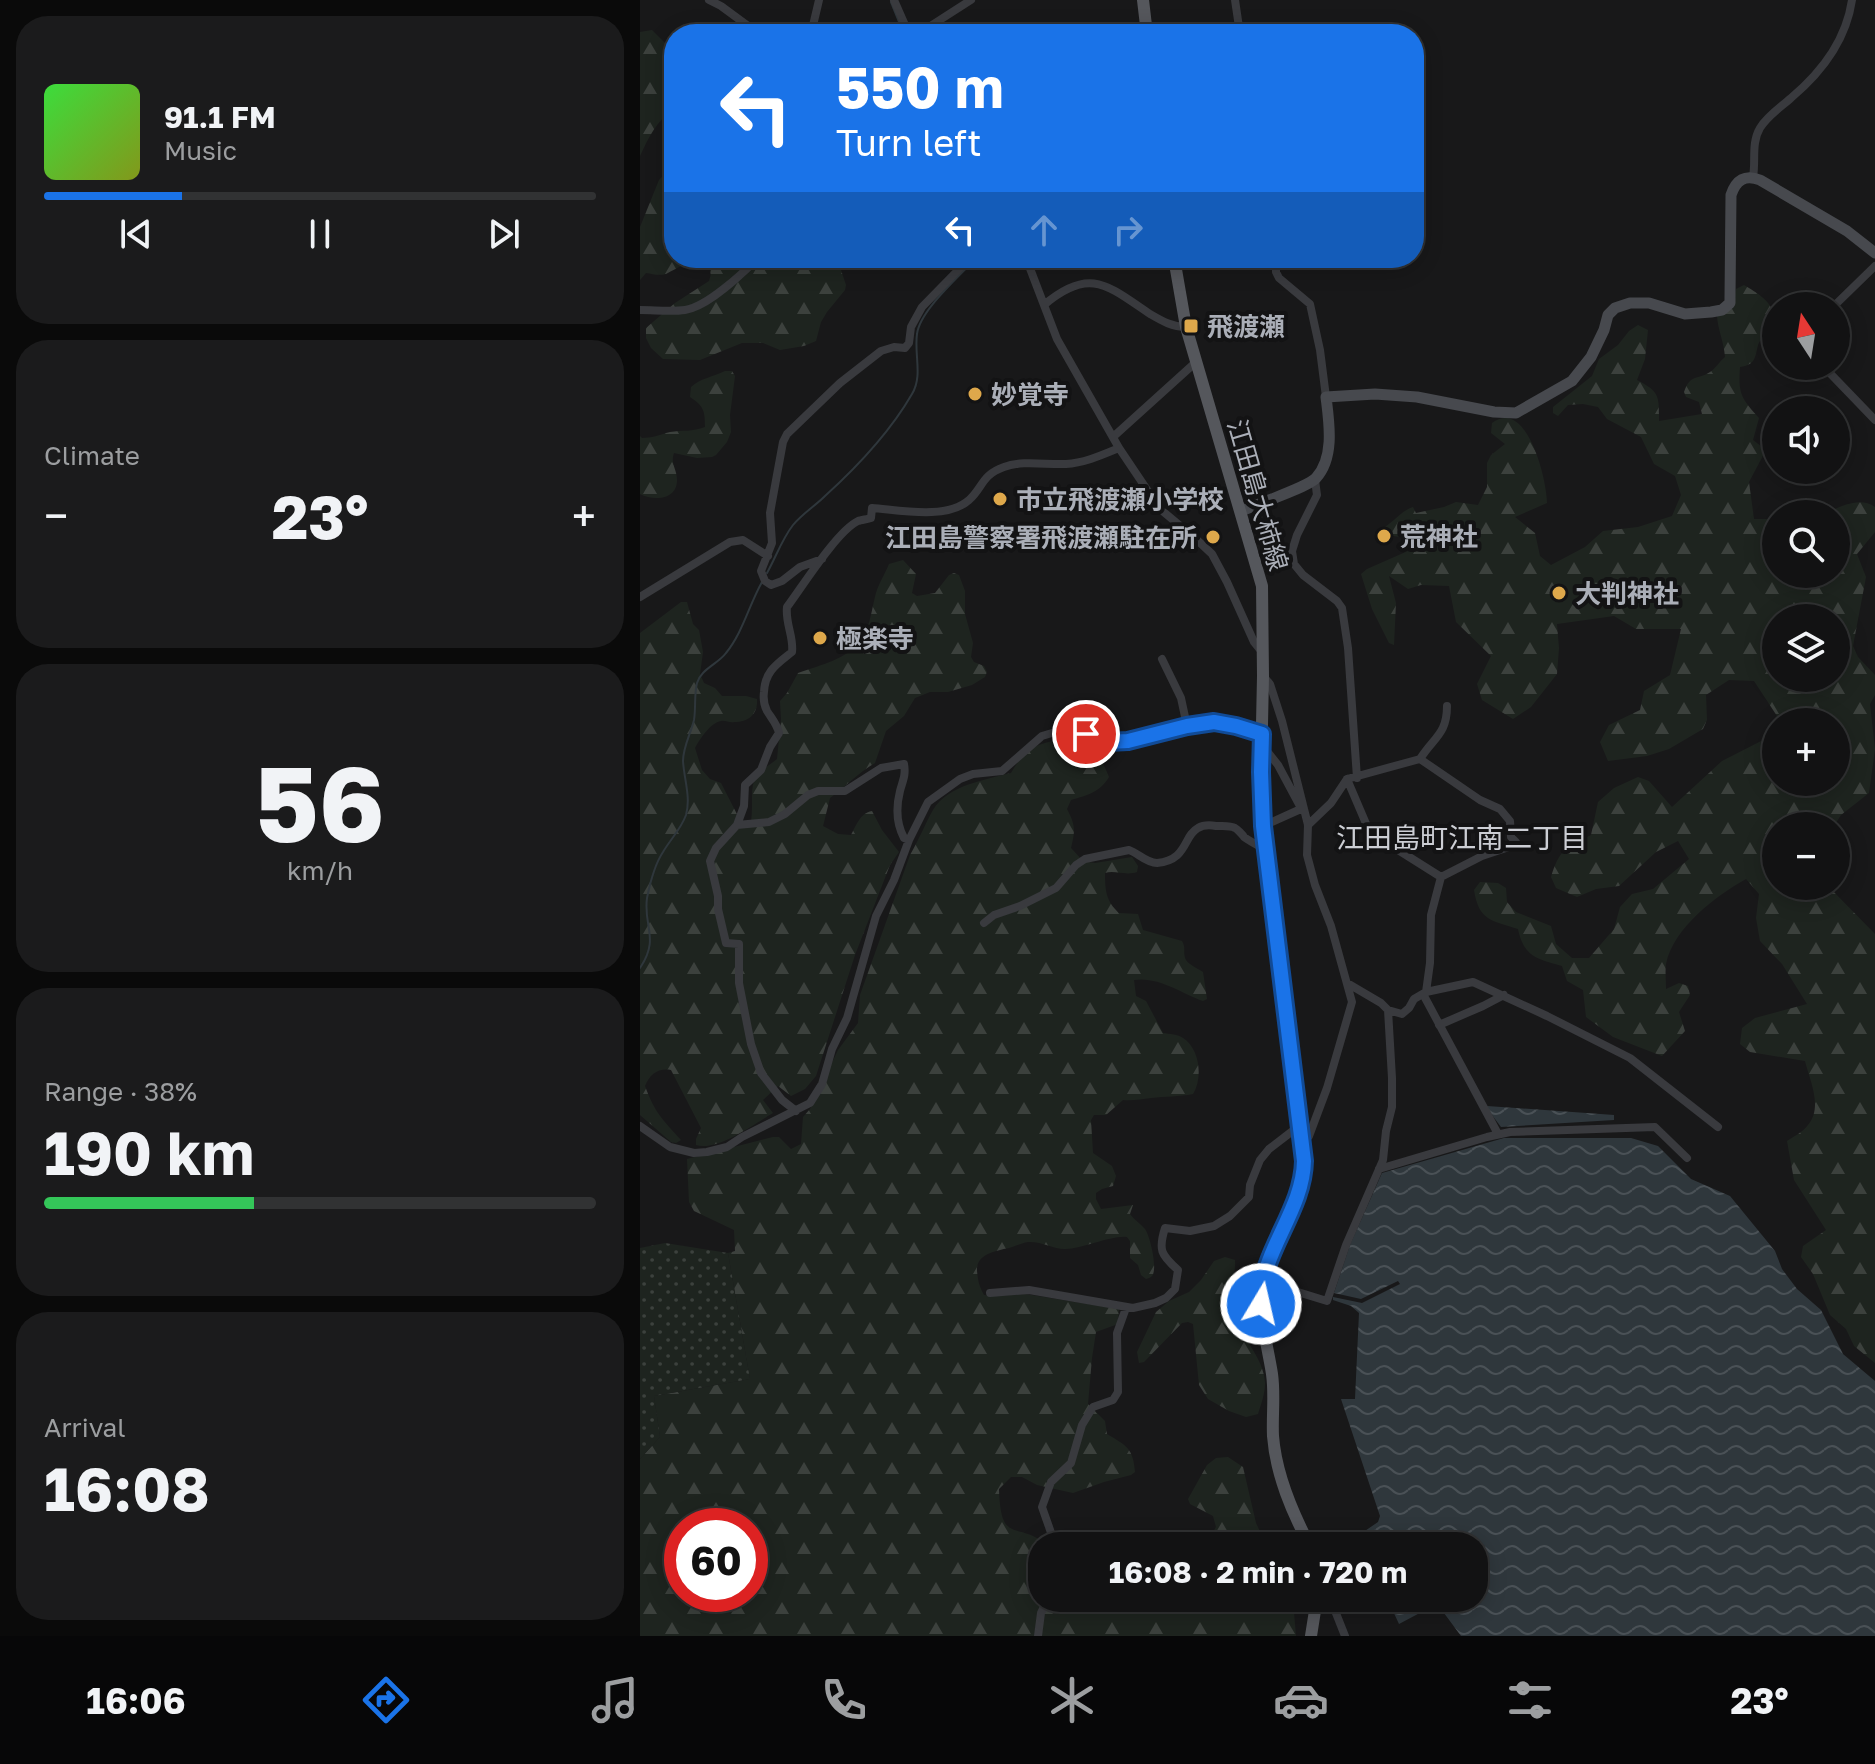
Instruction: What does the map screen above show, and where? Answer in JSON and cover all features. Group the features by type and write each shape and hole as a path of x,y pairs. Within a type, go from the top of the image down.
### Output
{"main road":[{"path":"1143,0 1146,24"},
{"path":"1241,511 1315,480 1325,461 1328,446 1326,397 1375,394 1417,397 1494,412 1516,413 1572,381 1591,357 1608,315 1615,308 1630,303 1649,303 1685,314 1722,310 1730,303 1731,195 1737,182 1743,178 1753,177 1847,231 1875,253"},
{"name":"江田島大柿線","path":"1176,268 1186,327 1262,586 1263,826 1303,1173 1301,1186 1262,1281 1261,1304 1274,1394 1274,1445 1288,1500 1303,1532"},
{"path":"1311,1636 1315,1612"}],"street":[{"path":"709,0 745,24"},
{"path":"813,24 819,0"},
{"path":"894,0 905,24"},
{"path":"934,24 971,0"},
{"path":"1235,0 1239,24"},
{"path":"1753,177 1758,130 1813,80 1849,19 1852,0"},
{"path":"1848,292 1875,266"},
{"path":"640,310 687,310 699,306 748,268"},
{"path":"822,558 771,585 765,581 761,571 773,533 770,513 783,442 787,434 840,383 881,351 905,348 909,343 911,327 922,307 960,268"},
{"path":"1030,268 1062,349 1119,448 1160,509 1212,554 1254,642 1262,652"},
{"path":"1276,268 1279,278 1310,304 1326,397"},
{"path":"1044,305 1060,290 1071,285 1097,283 1108,286 1162,322 1186,327"},
{"path":"1113,437 1196,362"},
{"path":"1836,380 1875,420"},
{"path":"796,1111 782,1100 761,1073 751,1044 739,983 739,944 726,943 710,861 716,848 737,825 744,806 745,785 761,770 779,733 778,726 765,707 763,696 765,679 792,652 787,607 845,530 859,520 871,518 872,508 951,510 969,500 985,477 1002,467 1015,464 1070,464 1119,448"},
{"path":"1315,480 1317,495 1292,551 1294,564 1303,575 1342,608 1348,648 1352,778 1373,840 1387,843 1441,877"},
{"path":"640,597 730,542 743,540 768,556"},
{"path":"1162,659 1181,698 1187,726"},
{"path":"1263,676 1270,684 1282,721 1308,825 1307,855 1352,1002 1327,1088 1309,1136 1302,1144"},
{"path":"1308,825 1352,778 1420,759 1441,734 1447,720 1447,706"},
{"path":"640,1126 670,1147 694,1153 707,1152 727,1147 810,1103 822,1084 832,1049 847,1018 876,916 928,802 960,779 973,774 1002,771 1042,736 1062,730 1108,742 1128,741 1214,722 1236,726 1262,739 1302,808"},
{"path":"1420,759 1480,800 1500,809 1510,821 1511,837 1516,842 1441,877 1431,915 1430,963 1424,993 1498,1134"},
{"path":"737,825 769,822 785,814 808,795 818,791 845,791 881,768 904,764 906,775 900,791 897,821 904,838 909,840"},
{"path":"1263,826 1302,808"},
{"path":"984,923 994,915 1056,888 1085,859 1129,850 1155,863 1166,860 1179,854 1192,833 1206,825 1236,828 1267,850"},
{"path":"1347,983 1388,1010 1402,1014 1414,999 1424,993 1473,982 1630,1058 1718,1127"},
{"path":"1439,1025 1504,995"},
{"path":"1262,1281 1327,1301 1346,1245 1383,1160 1392,1107 1388,1010"},
{"path":"990,1293 1029,1290 1126,1308 1166,1298 1175,1289 1178,1270 1164,1259 1160,1247 1165,1228 1190,1231 1214,1226 1230,1216 1249,1197 1250,1185 1260,1160 1299,1126"},
{"path":"1379,1169 1498,1134 1533,1130 1655,1127 1687,1158"},
{"path":"1051,1532 1042,1507 1051,1482 1071,1463 1082,1425 1093,1407 1113,1400 1118,1392 1117,1333 1126,1308"},
{"path":"1038,1636 1041,1612"},
{"path":"1336,1612 1345,1636"}],"green space":[{"path":"652,30 664,42 664,118 640,156 640,32"},
{"path":"664,175 664,268 678,268 663,275 646,273 640,280 640,227"},
{"path":"709,268 842,268 846,285 821,322 816,341 804,346 780,350 763,343 742,343 700,360 663,359 651,348 646,338 646,328 675,303 709,281"},
{"path":"1744,285 1762,298 1762,339 1754,360 1740,367 1740,390 1759,418 1753,440 1762,447 1762,458 1749,482 1754,519 1762,519 1762,588 1850,588 1850,504 1863,502 1875,507 1875,532 1857,554 1866,577 1853,646 1858,657 1875,675 1875,695 1870,704 1875,749 1869,793 1845,812 1762,812 1762,900 1842,900 1875,934 1875,1363 1854,1346 1846,1329 1830,1315 1813,1274 1801,1257 1803,1246 1826,1230 1794,1180 1787,1141 1806,1128 1815,1110 1805,1061 1750,1052 1740,1044 1742,1028 1755,1018 1807,1004 1782,964 1760,941 1756,918 1759,894 1746,879 1710,903 1677,938 1666,964 1666,989 1679,983 1688,986 1690,995 1679,1012 1685,1031 1662,1056 1613,1037 1586,1017 1583,990 1567,981 1562,966 1533,955 1524,946 1518,929 1483,914 1474,890 1480,882 1498,883 1506,888 1507,902 1516,912 1551,926 1556,944 1572,958 1589,958 1614,929 1620,907 1632,894 1653,889 1689,859 1678,841 1656,852 1619,886 1596,889 1577,897 1556,888 1551,877 1557,861 1569,846 1591,835 1598,802 1614,788 1638,777 1649,781 1672,807 1722,761 1762,741 1762,796 1850,796 1850,708 1772,708 1754,681 1729,680 1706,695 1707,720 1703,729 1669,749 1647,756 1608,761 1600,742 1609,725 1640,710 1644,691 1670,675 1681,629 1636,629 1614,616 1557,624 1557,674 1531,707 1513,719 1482,700 1477,684 1491,656 1456,622 1449,586 1421,585 1408,589 1389,576 1396,603 1394,645 1389,643 1372,609 1361,574 1417,547 1417,534 1389,535 1385,527 1406,511 1413,507 1416,513 1456,502 1478,505 1487,487 1487,463 1491,455 1505,444 1491,433 1492,423 1504,418 1515,421 1525,431 1539,461 1547,503 1515,517 1535,533 1540,556 1551,565 1585,547 1603,531 1638,527 1672,516 1681,495 1675,476 1654,464 1641,437 1607,419 1598,407 1568,405 1558,416 1553,413 1553,407 1592,376 1599,359 1638,325 1648,330 1645,359 1637,380 1657,396 1659,421 1702,414 1699,402 1686,397 1684,392 1692,380 1710,372 1725,357 1717,316 1734,301 1736,289"},
{"path":"725,371 732,371 735,376 731,432 727,442 712,457 697,458 674,453 677,480 673,492 658,498 640,494 640,436 705,427 703,409 690,397 691,387"},
{"path":"903,560 916,574 912,593 917,596 935,593 949,575 959,575 965,591 965,614 973,643 971,657 987,672 985,677 972,685 948,692 930,692 915,698 904,716 886,731 875,763 830,798 823,826 838,834 851,835 861,817 872,811 899,852 890,865 855,955 816,1076 805,1089 791,1096 778,1086 763,1100 773,1113 725,1141 705,1146 696,1145 701,1128 671,1070 658,1071 645,1086 660,1115 681,1140 671,1142 640,1115 640,633 681,602 687,602 693,624 699,630 703,652 700,674 704,683 722,696 757,699 752,716 739,722 717,722 695,748 702,770 710,779 721,783 741,822 750,826 754,781 777,759 780,701 798,673 836,659 861,641 877,589 889,564"},
{"path":"1076,737 1087,742 1100,759 1109,777 1098,790 1071,800 1067,809 1074,828 1071,848 1083,861 1095,863 1132,857 1138,866 1137,872 1105,873 1109,900 1119,913 1138,914 1143,930 1182,941 1186,960 1203,972 1207,999 1203,1001 1152,980 1134,980 1136,996 1146,1001 1163,1033 1181,1037 1193,1049 1199,1072 1196,1087 1193,1094 1123,1100 1106,1115 1094,1115 1091,1120 1093,1153 1112,1166 1116,1176 1113,1186 1096,1193 1096,1199 1101,1209 1133,1205 1130,1214 1145,1229 1151,1245 1152,1276 1146,1279 1141,1275 1138,1265 1130,1258 1130,1241 1127,1237 1065,1249 1028,1242 987,1254 978,1265 978,1281 984,1295 1025,1294 1119,1309 1118,1324 1096,1332 1088,1404 1105,1421 1107,1434 1128,1448 1135,1472 1073,1493 1037,1485 1022,1477 1011,1477 999,1489 1003,1519 1012,1529 1028,1534 1028,1612 1294,1612 1296,1636 640,1636 640,1459 660,1437 654,1396 750,1379 728,1253 735,1251 734,1230 694,1211 689,1202 687,1159 773,1137 779,1137 791,1149 801,1144 803,1117 810,1109 838,1050 858,1023 860,995 910,855 933,810 957,789 1011,773 1024,755 1046,743"},
{"path":"665,1243 728,1253 750,1379 654,1396 660,1437 640,1459 640,1248"},
{"path":"1225,1257 1235,1260 1231,1297 1235,1319 1264,1373 1264,1395 1258,1414 1246,1417 1208,1399 1199,1385 1193,1324 1182,1323 1144,1362 1139,1363 1137,1352 1156,1312 1169,1301 1189,1292 1214,1261"},
{"path":"1228,1457 1243,1467 1260,1532 1213,1532 1216,1527 1213,1516 1190,1504 1188,1499 1207,1465 1216,1458"}],"water":[{"path":"1487,1106 1614,1115 1614,1120 1501,1127"},
{"path":"1504,1138 1631,1138 1658,1146 1691,1179 1730,1196 1775,1251 1782,1269 1797,1289 1821,1310 1843,1354 1875,1381 1875,1636 1461,1636 1443,1612 1488,1612 1488,1532 1363,1532 1378,1522 1380,1516 1341,1399 1355,1399 1359,1313 1351,1306 1333,1300 1333,1297 1362,1303 1400,1284 1398,1281 1361,1299 1334,1293 1350,1245 1382,1173"},
{"path":"1393,1612 1422,1612 1399,1624"}],"waterway":[{"path":"891,2 900,24"},
{"path":"767,573 793,525 861,461 903,408 917,380 916,342 920,325 933,304 966,268"},
{"path":"640,968 649,948 646,908 651,880 660,857 686,815 688,795 683,756 694,720 697,683 702,674 732,645 762,582"}],"place":[{"name":"飛渡瀬","path":"1191,326"},
{"name":"妙覚寺","path":"975,394"},
{"name":"市立飛渡瀬小学校","path":"1000,499"},
{"name":"荒神社","path":"1384,536"},
{"name":"江田島警察署飛渡瀬駐在所","path":"1213,537"},
{"name":"大判神社","path":"1559,593"},
{"name":"極楽寺","path":"820,638"}],"district":[{"name":"江田島町江南二丁目","path":"1462,837"}],"route":[{"path":"1086,734 1108,742 1128,741 1214,722 1262,734 1263,826 1304,1161 1301,1186 1262,1281 1261,1304"}]}
